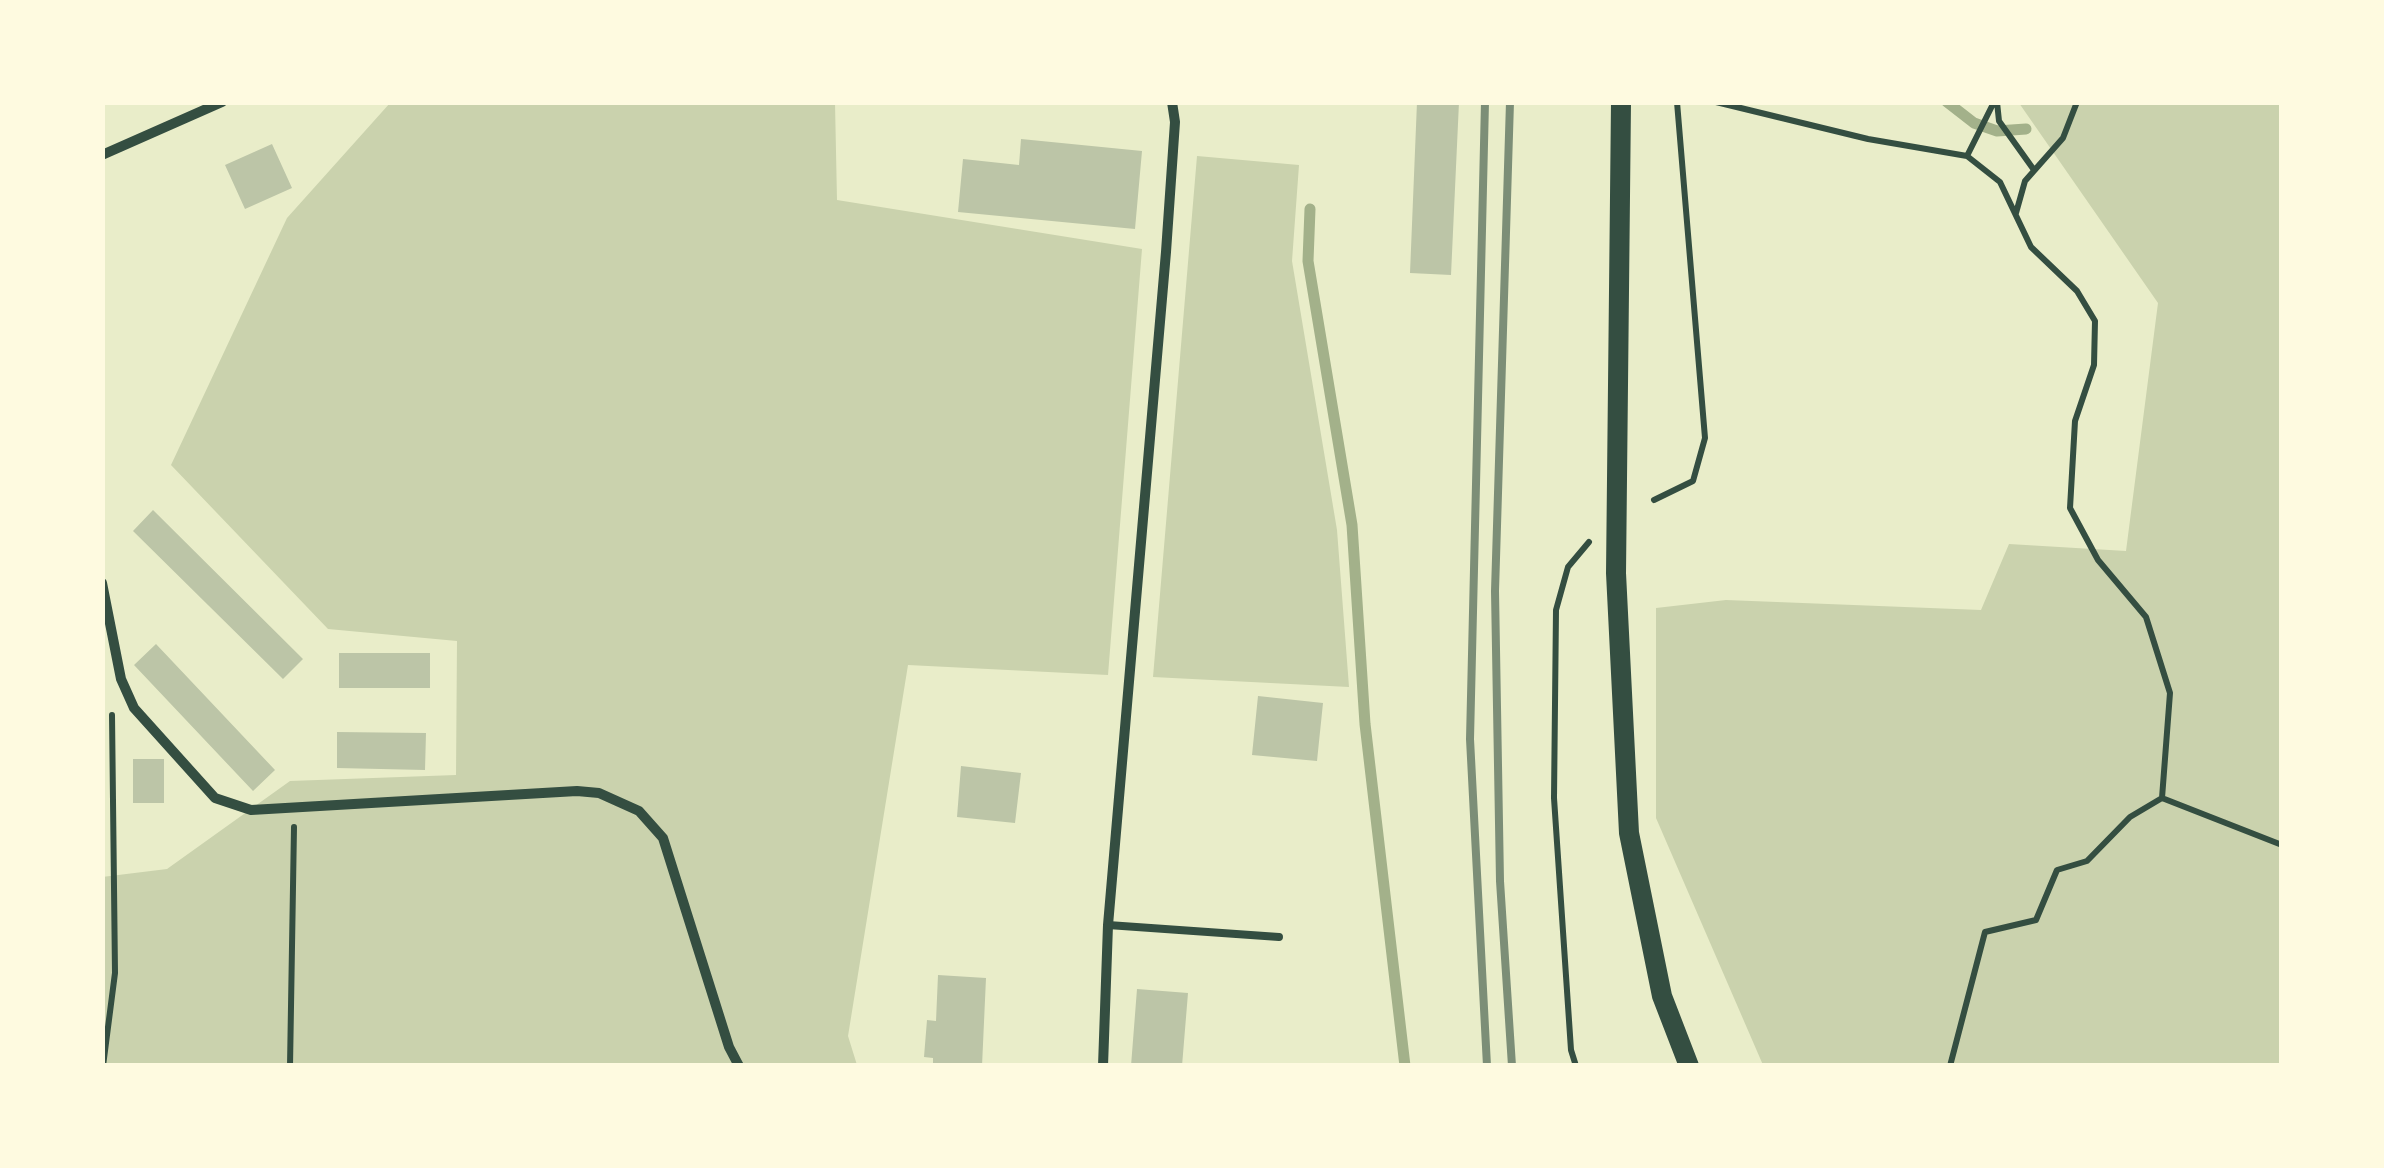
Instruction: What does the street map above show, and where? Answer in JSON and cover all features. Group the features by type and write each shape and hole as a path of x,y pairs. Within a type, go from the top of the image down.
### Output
{"main road":[{"path":"1621,102 1616,573 1629,832 1662,996 1690,1066"}],"street":[{"path":"102,155 222,102"},
{"path":"1103,1066 1108,925 1166,252 1175,122 1172,102"},
{"path":"102,582 121,679 154,733 215,798 251,810 577,791 622,801 648,821 670,855 729,1047 740,1066"}],"lane":[{"path":"1108,925 1279,937"}],"path":[{"path":"1654,500 1694,481 1705,438 1677,102"},
{"path":"1716,102 1868,139 1967,156 2000,182 2031,247 2077,291 2095,321 2094,365 2075,421 2070,508 2098,560 2146,617 2170,693 2162,798"},
{"path":"1967,156 1995,102"},
{"path":"1995,102 1999,121 2034,170"},
{"path":"2016,215 2025,181 2063,138 2077,102"},
{"path":"1576,1066 1571,1050 1554,798 1556,610 1568,568 1599,530"},
{"path":"104,1066 115,973 112,701"},
{"path":"2162,798 2282,845"},
{"path":"1950,1066 1985,932 2036,920 2057,870 2087,861 2130,817 2162,798"},
{"path":"290,1066 294,807"}],"green space":[{"path":"390,103 835,103 837,200 1142,249 1108,675 908,665 848,1036 857,1065 103,1065 102,877 167,869 290,781 456,775 457,641 328,629 171,465 287,218"},
{"path":"2019,103 2281,103 2281,1065 1763,1065 1656,818 1656,608 1726,600 1981,610 2009,544 2126,551 2158,303"},
{"path":"1197,156 1299,165 1292,261 1337,530 1349,687 1153,677"}],"building":[{"path":"1417,102 1459,102 1451,275 1410,273"},
{"path":"1021,139 1142,151 1135,229 958,212 963,159 1019,165"},
{"path":"272,144 292,188 245,209 225,165"},
{"path":"153,510 303,659 283,679 133,531"},
{"path":"156,644 275,770 253,791 134,665"},
{"path":"339,653 430,653 430,688 339,688"},
{"path":"1258,696 1323,703 1317,761 1252,755"},
{"path":"337,732 426,733 425,770 337,768"},
{"path":"133,759 164,759 164,803 133,803"},
{"path":"961,766 1021,773 1015,823 957,817"},
{"path":"938,975 986,978 982,1066 933,1066 933,1058 924,1057 927,1020 936,1021"},
{"path":"1137,989 1188,993 1182,1066 1131,1066"}],"waterway":[{"path":"1947,102 1974,123 1997,131 2026,129"},
{"path":"1310,209 1308,261 1352,525 1365,724 1405,1066"}],"railway":[{"path":"1485,102 1470,739 1487,1066"},
{"path":"1510,102 1495,591 1500,881 1512,1066"}]}
